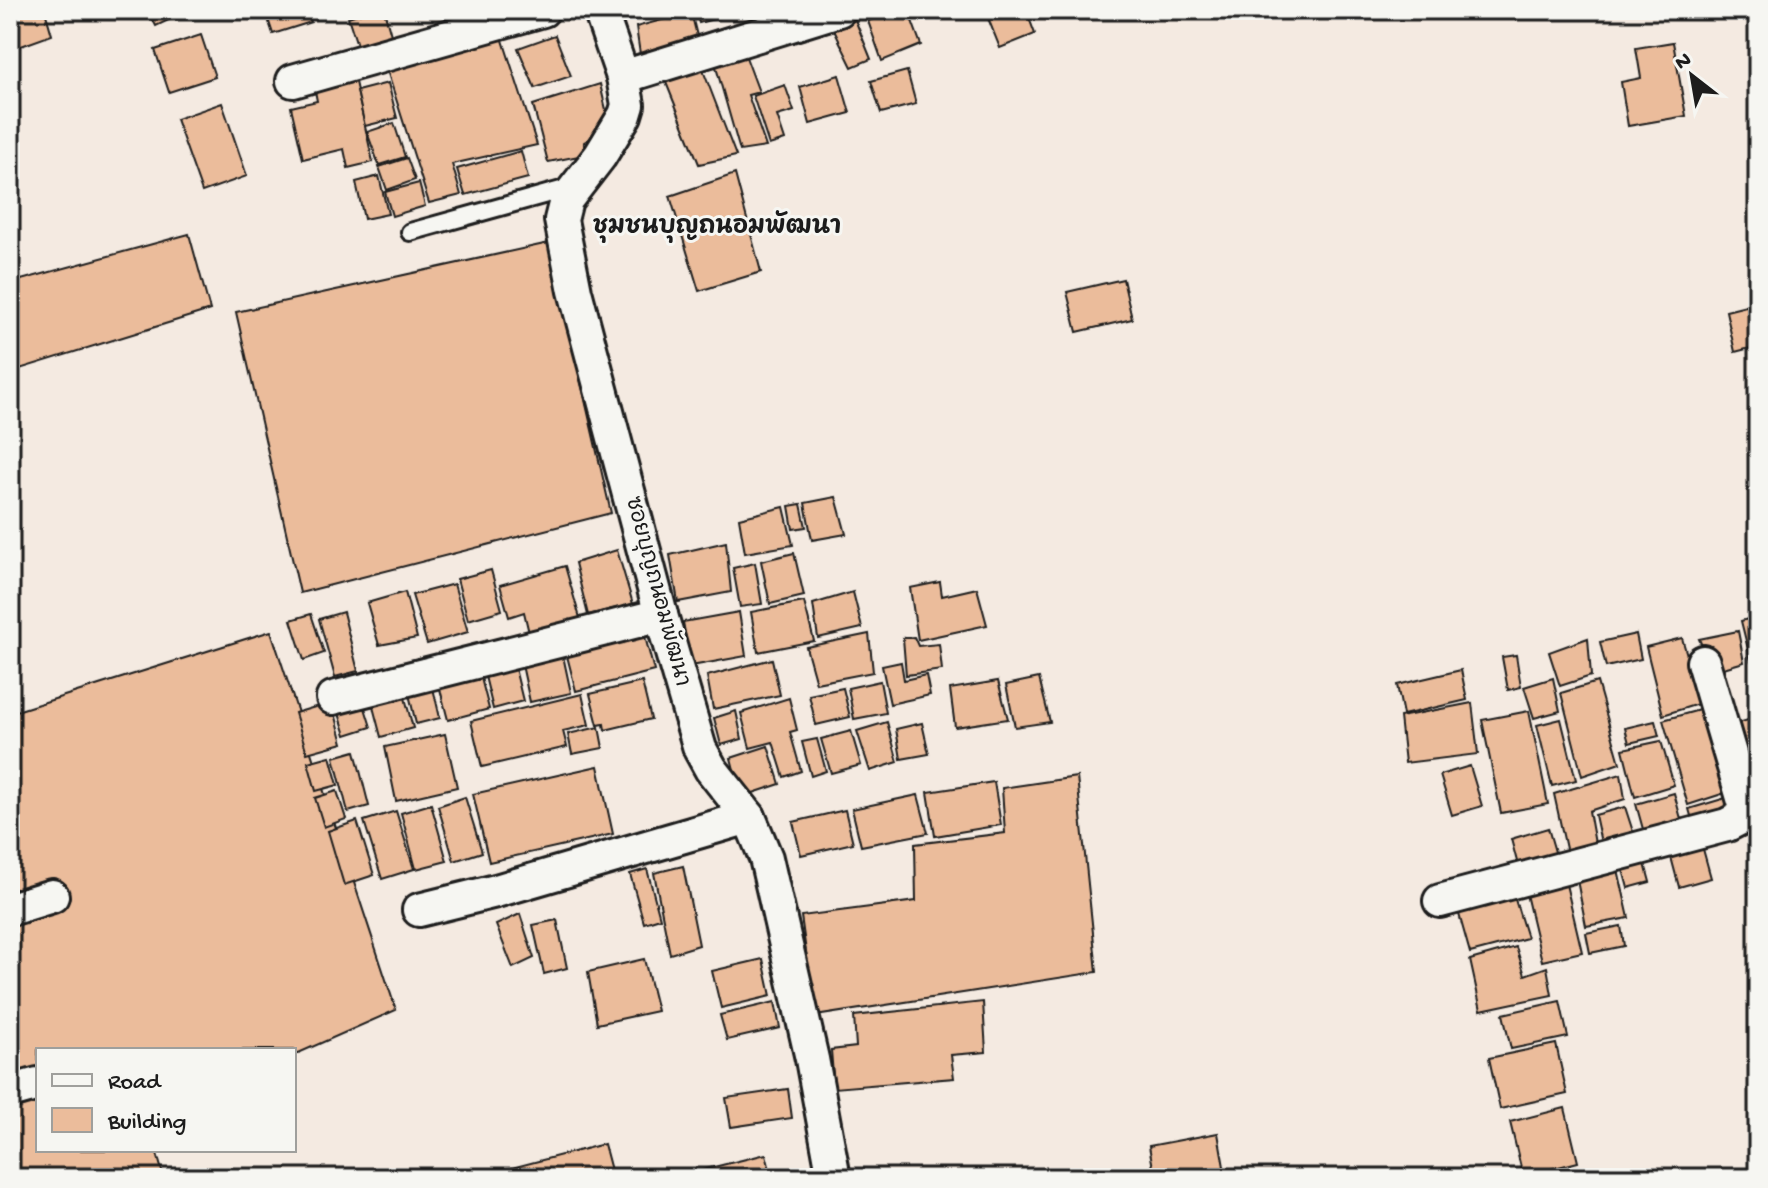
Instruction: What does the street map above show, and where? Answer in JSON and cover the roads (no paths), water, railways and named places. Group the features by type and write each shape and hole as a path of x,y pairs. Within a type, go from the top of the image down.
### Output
{"street":[{"path":"293,81 543,10"},
{"name":"ซอยบุญถนอมพัฒนา","path":"600,10 623,77 628,105 600,156 562,209 561,220 575,291 700,749 711,769 749,817 766,858 812,1059 834,1178"},
{"path":"623,77 839,10"},
{"path":"333,698 661,615"},
{"path":"1440,901 1727,825 1753,812 1703,662"},
{"path":"419,910 496,891 749,817"},
{"path":"10,909 52,896"},
{"path":"10,1092 36,1085"}],"lane":[{"path":"410,232 577,185"}],"district":[{"name":"ชุมชนบุญถนอมพัฒนา","path":"717,228"}]}
